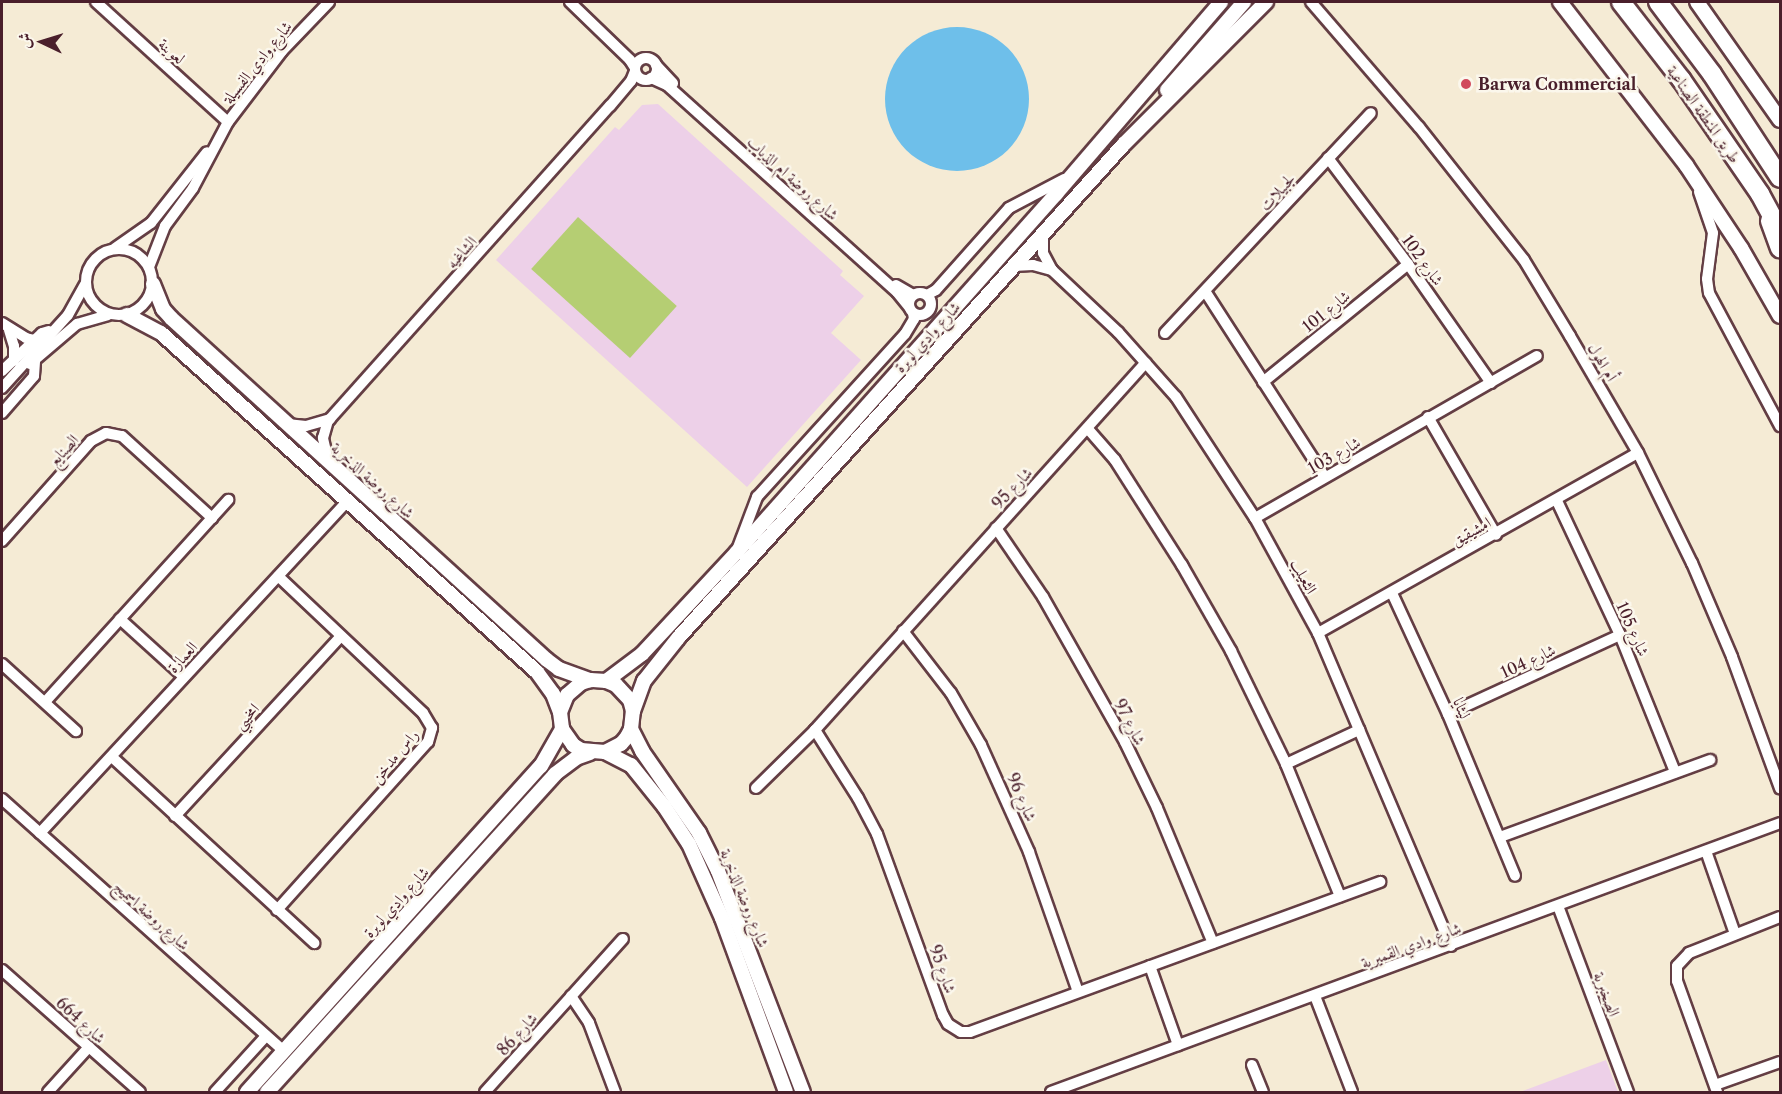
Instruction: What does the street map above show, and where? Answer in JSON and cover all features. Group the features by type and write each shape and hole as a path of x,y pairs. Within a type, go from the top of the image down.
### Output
{"highway":[{"name":"طريق المنطقة الصناعية","path":"1621,2 1681,79 1760,194 1780,231"},
{"name":"طريق المنطقة الصناعية","path":"1658,2 1712,74 1780,178"},
{"path":"1760,194 1780,248"}],"street":[{"name":"لعوينة","path":"96,2 228,122"},
{"name":"شارع وادي الفسيلة","path":"149,267 165,226 193,188 228,122 282,51 329,2"},
{"path":"570,2 597,27 641,78 649,79 655,74 656,65 651,60 632,53 609,33 597,27"},
{"name":"شارع وادي لوبرة","path":"606,681 642,654 736,552 1221,2"},
{"path":"1124,144 1178,76 1244,2"},
{"name":"شارع وادي لوبرة","path":"633,711 644,681 654,665 1124,144 1266,2"},
{"name":"أم الهول","path":"1311,2 1412,118 1524,260 1638,453 1692,563 1732,657 1780,788"},
{"path":"1560,2 1686,165 1741,248 1780,316"},
{"path":"1697,2 1780,120"},
{"path":"635,69 638,61 645,58"},
{"name":"شارع روضة ام الذياب","path":"656,65 900,288 914,295"},
{"name":"الشاغيه","path":"330,419 612,104 631,81 635,69"},
{"name":"الشاغيه","path":"612,104 620,102 637,85 649,79"},
{"name":"شارع روضة ام الذياب","path":"649,79 668,85 897,292 911,310"},
{"name":"لجبيلات","path":"1165,333 1371,113"},
{"path":"736,552 757,496 905,334 914,320 911,310 914,295 927,295 936,290 1009,208 1063,180 1077,161 1113,126"},
{"name":"شارع وادي الفسيلة","path":"113,249 151,223 214,145"},
{"name":"شارع 102","path":"1328,158 1408,264 1491,383"},
{"path":"1686,165 1713,233 1707,279 1709,293 1780,426"},
{"name":"الثعيلب","path":"1043,234 1043,253 1052,270 1118,332 1176,396 1255,518 1318,633 1451,946"},
{"path":"2,371 35,361 77,324 108,315 127,315 145,304 153,284 149,267 134,252 113,249 104,252 90,265 86,283 74,307 56,329 16,365"},
{"name":"شارع 101","path":"1263,382 1408,264"},
{"path":"1013,266 1033,265 1052,270"},
{"path":"86,283 92,302 108,315"},
{"name":"شارع روضة الذخرية","path":"153,284 163,309 171,318 547,660 559,669 590,680"},
{"path":"1205,291 1324,477"},
{"path":"911,310 922,315 929,311 931,303 927,295"},
{"name":"شارع روضة الذخرية","path":"127,315 161,333 537,672 550,688 561,712"},
{"path":"5,327 35,340"},
{"path":"5,327 14,346 16,365"},
{"path":"2,388 35,340 42,333 56,329"},
{"name":"شارع 103","path":"1255,518 1537,356"},
{"path":"2,413 34,376 35,361"},
{"name":"شارع 95","path":"756,788 815,730 1146,363"},
{"path":"1428,417 1496,535"},
{"path":"287,424 306,426 330,419"},
{"path":"328,460 323,438 330,419"},
{"path":"1088,429 1115,460 1182,565 1231,651 1287,764 1340,896"},
{"name":"الصنايع","path":"2,542 91,441 106,433 122,436 212,518"},
{"name":"امشيقيق","path":"1318,633 1557,501 1638,453"},
{"path":"45,702 228,500"},
{"name":"شارع 105","path":"1557,501 1620,635 1675,772"},
{"name":"العمارة","path":"40,833 346,502"},
{"name":"شارع 97","path":"996,528 1043,597 1125,742 1157,808 1213,943"},
{"name":"راس مدخن","path":"277,910 428,742 432,728 423,713 278,576"},
{"name":"ليثايا","path":"1392,593 1448,714 1515,876"},
{"path":"120,619 184,677"},
{"name":"شارع 96","path":"903,631 951,693 981,744 1029,852 1078,992"},
{"name":"شارع 104","path":"1448,714 1620,635"},
{"name":"امخيبي","path":"175,816 340,637"},
{"path":"2,664 76,730"},
{"path":"590,680 606,681 624,692 633,711 632,729 621,744 605,753 590,753 573,745 562,729 561,712 567,695 581,683 590,680"},
{"name":"شارع وادي لوبرة","path":"246,1092 541,766 562,729"},
{"name":"شارع روضة الذخرية","path":"632,729 642,751 699,833 718,871 803,1092"},
{"name":"شارع 95","path":"815,730 847,778 877,834 948,1024 955,1030 970,1032 1380,882"},
{"path":"1287,764 1359,730"},
{"name":"شارع وادي لوبرة","path":"267,1092 555,774 576,758 590,753"},
{"name":"شارع روضة الذخرية","path":"605,753 620,758 639,774 688,844 722,918 786,1092"},
{"path":"112,757 314,943"},
{"path":"1500,837 1710,760"},
{"name":"شارع روضة اسميح","path":"2,799 284,1051"},
{"name":"شارع وادي القميرية","path":"1051,1092 1780,823"},
{"path":"1706,851 1735,934"},
{"name":"الصخبرية","path":"1558,906 1628,1092"},
{"path":"1780,917 1689,953 1677,966 1677,981 1716,1089 1780,1062"},
{"name":"شارع 86","path":"485,1092 623,939"},
{"path":"1150,966 1178,1045"},
{"name":"شارع 664","path":"2,970 140,1092"},
{"path":"571,996 589,1023 615,1092"},
{"path":"1315,996 1352,1092"},
{"path":"215,1092 266,1036"},
{"path":"48,1092 88,1047"},
{"path":"1252,1065 1263,1092"}],"shaded area":[{"path":"658,104 843,271 840,275 864,296 831,333 861,360 747,487 496,260 615,127 619,130 642,105"},
{"path":"1606,1060 1618,1092 1520,1092"}],"green space":[{"path":"578,217 677,306 630,358 531,269"}],"water":[{"path":"957,27 984,33 997,39 1008,48 1017,59 1023,72 1029,99 1023,126 1017,139 1008,150 997,159 984,165 957,171 930,165 917,159 906,150 897,139 891,126 885,99 891,72 897,59 906,48 917,39 930,33"}],"place":[{"name":"Barwa Commercial","path":"1466,84"}]}
